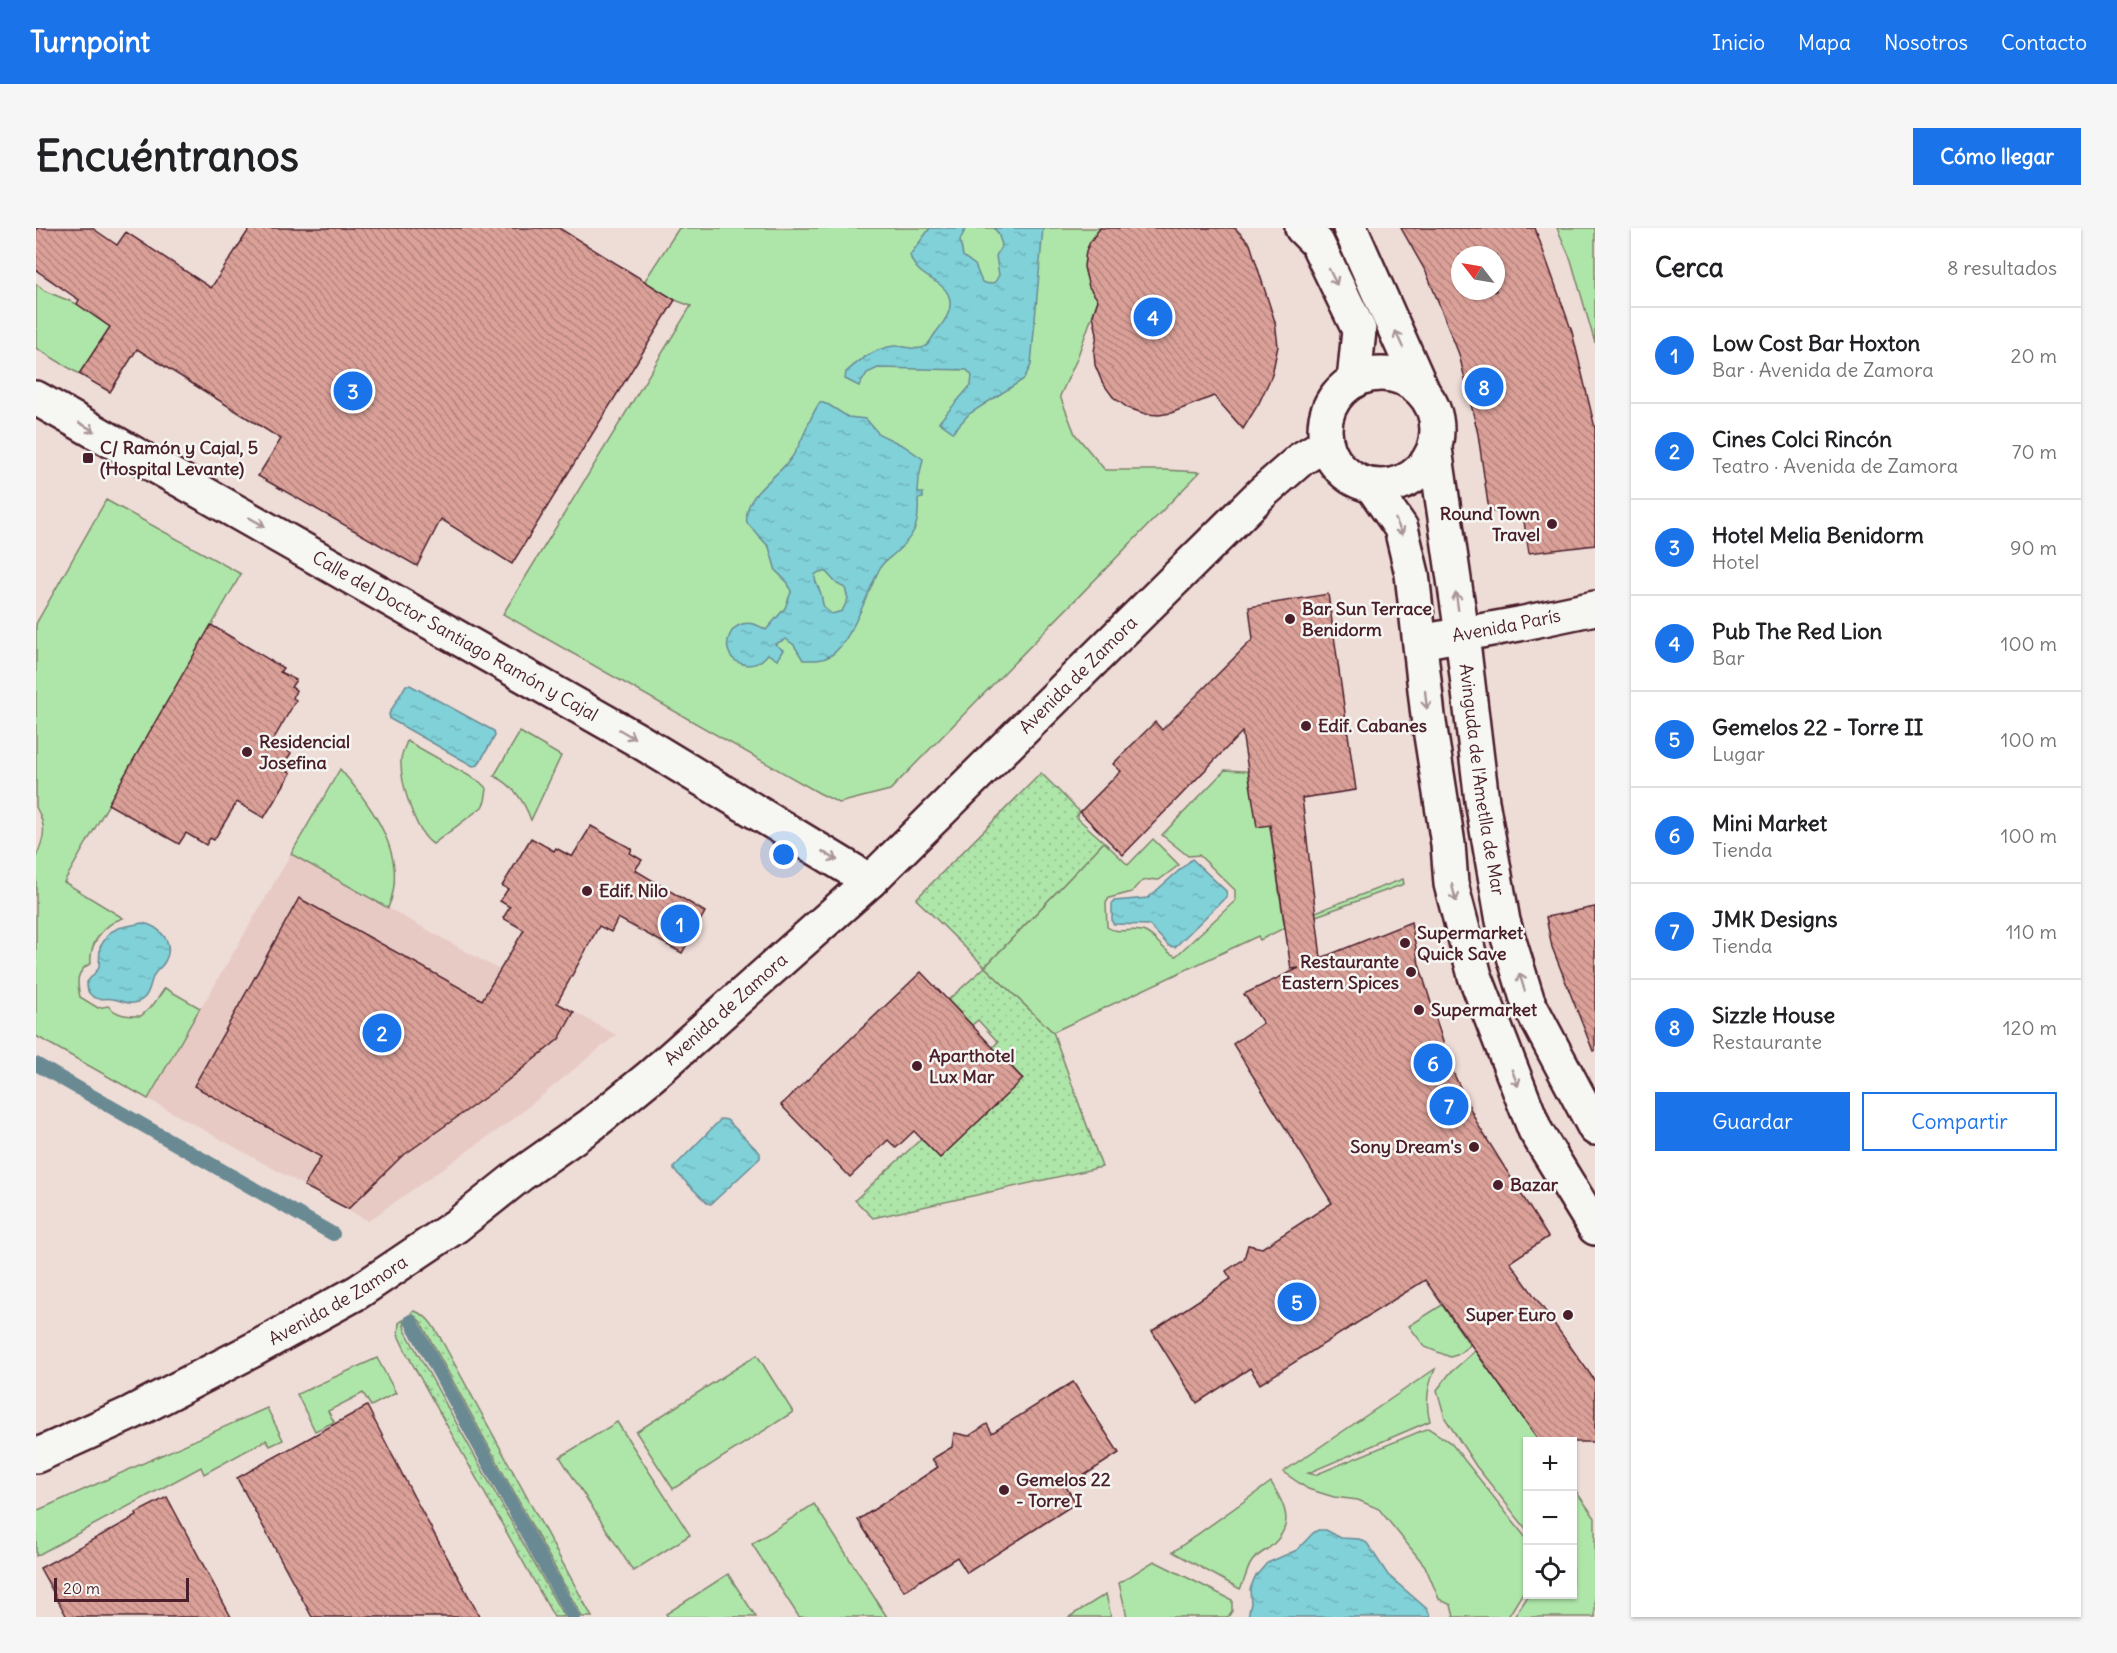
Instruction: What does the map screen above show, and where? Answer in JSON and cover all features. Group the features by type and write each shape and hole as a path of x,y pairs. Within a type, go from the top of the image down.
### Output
{"street":[{"path":"1302,228 1317,243 1359,330 1354,381"},
{"path":"1350,228 1423,392 1434,410 1438,429 1435,449 1425,466 1411,479 1392,486 1372,486 1356,481 1341,471 1331,457 1326,444 1325,423 1330,406 1339,391 1354,381 1370,375 1390,374 1408,380 1423,392"},
{"name":"Calle del Doctor Santiago Ramón y Cajal","path":"36,398 636,739 870,881"},
{"name":"Avenida de Zamora","path":"36,1456 131,1413 358,1292 456,1226 520,1175 591,1125 651,1076 870,881 1262,493 1301,459 1326,444"},
{"name":"Avinguda de l'Ametlla de Mar","path":"1435,449 1462,634 1482,801 1503,921 1528,1002 1595,1128"},
{"path":"1372,486 1401,528 1412,574 1428,716 1449,844 1451,884 1475,976 1535,1130 1595,1228"},
{"name":"Avenida París","path":"1420,642 1595,608"}],"shaded area":[{"path":"291,854 616,1035 512,1120 368,1221 148,1099"}],"green space":[{"path":"679,228 1101,228 1089,246 1084,263 1088,281 1098,300 1076,361 1060,396 1075,434 1105,470 1200,472 890,790 839,803 503,614 691,306 675,300 644,282"},
{"path":"1557,228 1595,228 1595,343 1571,260"},
{"path":"36,284 45,291 77,304 110,327 79,374 36,348"},
{"path":"106,500 241,574 64,882 123,918 104,930 95,942 92,948 91,963 82,970 78,978 80,997 98,1008 108,1006 123,1015 141,1016 153,1005 165,988 200,1008 148,1099 36,1036 36,857 44,832 36,807 36,624"},
{"path":"520,732 561,756 531,820 517,794 501,779 494,776"},
{"path":"407,741 480,782 487,789 482,807 433,844 420,829 406,793 401,760"},
{"path":"340,769 375,816 391,851 394,889 388,908 291,854"},
{"path":"1225,770 1262,772 1284,924 1403,879 1404,884 1286,927 1260,940 1258,936 1053,1032 985,967 1104,842 1128,865 1153,839 1179,865 1159,880 1143,881 1132,892 1109,898 1106,903 1107,927 1116,930 1145,932 1176,956 1235,901 1235,890 1199,855 1188,856 1162,835"},
{"path":"1041,773 1080,812 1076,817 1104,842 985,967 916,899"},
{"path":"985,967 1053,1032 1102,1167 873,1218 855,1200 921,1139 940,1158 1023,1079 993,1047 998,1042 978,1020 972,1025 948,1000"},
{"path":"1442,1305 1470,1345 1457,1355 1450,1357 1425,1347 1409,1326"},
{"path":"414,1311 427,1318 433,1326 592,1617 582,1617 420,1321 411,1313"},
{"path":"403,1320 405,1330 564,1617 554,1617 408,1356 398,1335 399,1323"},
{"path":"1475,1351 1537,1437 1523,1437 1523,1525 1476,1466 1445,1418 1437,1390 1450,1373"},
{"path":"757,1355 793,1412 673,1489 636,1432"},
{"path":"377,1358 396,1393 371,1406 363,1393 328,1411 334,1422 315,1431 297,1394"},
{"path":"1435,1369 1428,1395 1430,1421 1308,1473 1315,1475 1428,1428 1451,1443 1523,1534 1523,1593 1508,1617 1454,1617 1451,1605 1439,1599 1425,1566 1379,1509 1358,1500 1334,1497 1308,1489 1283,1472"},
{"path":"267,1408 283,1440 270,1446 266,1440 204,1474 201,1467 36,1556 36,1511"},
{"path":"617,1422 690,1535 633,1571 560,1457"},
{"path":"1271,1482 1281,1500 1286,1516 1283,1532 1269,1548 1252,1561 1240,1589 1173,1552"},
{"path":"1577,1493 1595,1518 1595,1617 1514,1617 1526,1599 1577,1599"},
{"path":"814,1504 887,1617 799,1617 752,1544"},
{"path":"1154,1561 1232,1600 1232,1611 1228,1617 1127,1617 1119,1583"},
{"path":"728,1574 756,1617 668,1617 666,1614"},
{"path":"1106,1594 1111,1617 1069,1617"}],"water":[{"path":"930,228 966,228 960,240 963,256 975,265 982,282 989,284 995,282 999,275 996,256 1002,245 994,228 1043,228 1031,365 1024,379 969,414 953,432 939,422 971,385 972,376 967,370 878,368 867,373 859,386 845,379 846,372 852,367 868,355 880,350 894,346 922,348 926,346 944,321 950,305 948,294 940,284 917,269 910,255"},
{"path":"820,402 848,417 866,419 879,434 904,446 923,459 918,493 923,493 923,498 918,499 918,517 914,531 906,543 881,566 852,628 838,649 830,656 803,660 794,645 786,639 775,644 783,650 777,660 768,654 757,663 743,664 734,660 729,652 730,635 735,628 743,624 753,624 766,630 785,608 791,592 788,583 776,571 769,547 747,523 747,513 755,495 792,457","holes":["819,572 826,572 837,584 845,588 848,599 842,611 832,614 824,607 815,581 815,575"]},
{"path":"406,685 410,685 494,731 495,736 478,765 473,766 390,719 389,714"},
{"path":"1192,859 1226,891 1227,896 1175,947 1169,946 1149,925 1114,924 1112,922 1114,901 1148,898"},
{"path":"142,923 155,928 165,937 168,949 164,963 154,975 146,996 136,1003 93,997 88,991 87,982 99,968 100,947 109,933 118,928"},
{"path":"721,1119 727,1120 760,1153 760,1158 711,1204 707,1203 674,1170 674,1167"},
{"path":"1318,1530 1326,1530 1341,1538 1359,1539 1367,1543 1388,1575 1427,1609 1431,1617 1248,1617 1251,1603 1250,1589 1255,1577 1267,1563 1297,1550"}],"building":[{"path":"36,228 92,228 117,245 126,232 211,288 250,228 559,228 675,300 512,564 441,519 417,566 258,476 281,439 137,349 110,392 79,374 110,327 77,304 79,300 36,270"},
{"path":"1100,228 1235,228 1250,244 1275,322 1278,346 1272,375 1243,429 1214,396 1171,413 1146,414 1128,408 1113,397 1102,382 1095,365 1094,352 1097,334 1093,315 1098,300 1089,287 1084,267 1086,251"},
{"path":"1401,228 1535,228 1572,332 1595,428 1595,545 1529,553 1523,515 1489,511 1478,434 1459,354 1427,274"},
{"path":"1328,594 1356,790 1302,798 1321,958 1411,922 1419,964 1451,1068 1478,1125 1548,1237 1510,1262 1595,1381 1595,1442 1577,1442 1577,1437 1536,1437 1425,1280 1260,1384 1250,1368 1197,1403 1152,1331 1231,1279 1226,1271 1244,1259 1248,1245 1262,1248 1332,1203 1233,1044 1263,1023 1244,994 1299,968 1291,969 1270,825 1257,827 1242,732 1123,855 1080,812 1121,771 1113,764 1155,722 1162,730 1253,639 1249,607"},
{"path":"211,625 283,668 280,672 296,680 291,687 296,690 293,698 296,700 272,742 291,753 282,767 291,773 264,818 237,802 214,840 210,838 206,845 186,833 179,844 108,804"},
{"path":"591,826 632,849 630,853 642,860 635,870 705,912 682,953 618,918 611,932 599,926 557,1003 574,1012 559,1039 497,1089 401,1157 348,1209 304,1186 321,1157 194,1086 299,898 482,1000 524,930 503,918 510,907 500,901 508,889 502,886 531,838 554,851 556,848 572,857"},
{"path":"1595,907 1595,1050 1593,1051 1552,947 1546,917"},
{"name":"Aparthotel Lux Mar","path":"921,972 1023,1079 940,1158 914,1131 896,1148 888,1140 850,1177 781,1105"},
{"name":"Gemelos 22 - Torre I","path":"1073,1382 1119,1453 1066,1487 1076,1503 967,1573 957,1557 904,1591 858,1520 938,1467 932,1459 952,1447 954,1433 969,1436 987,1424 992,1433"},
{"path":"367,1406 480,1617 312,1617 237,1478"},
{"path":"167,1497 231,1617 67,1617 40,1568 137,1516 136,1513"}],"waterway":[{"path":"36,1064 333,1234"},
{"path":"411,1321 573,1617"}],"place":[{"name":"Pub The Red Lion","path":"1153,317"},
{"name":"Sizzle House","path":"1484,387"},
{"name":"Hotel Melia Benidorm","path":"353,391"},
{"name":"C/ Ramón y Cajal, 5 (Hospital Levante)","path":"88,458"},
{"name":"Round Town Travel","path":"1552,524"},
{"name":"Bar Sun Terrace Benidorm","path":"1290,619"},
{"name":"Edif. Cabanes","path":"1306,726"},
{"name":"Residencial Josefina","path":"247,752"},
{"name":"Edif. Nilo","path":"587,891"},
{"name":"Low Cost Bar Hoxton","path":"680,924"},
{"name":"Supermarket Quick Save","path":"1405,943"},
{"name":"Restaurante Eastern Spices","path":"1411,972"},
{"name":"Supermarket","path":"1419,1010"},
{"name":"Cines Colci Rincón","path":"382,1033"},
{"name":"Mini Market","path":"1433,1063"},
{"name":"Aparthotel Lux Mar","path":"917,1066"},
{"name":"JMK Designs","path":"1449,1106"},
{"name":"Sony Dream's","path":"1474,1147"},
{"name":"Bazar","path":"1498,1185"},
{"name":"Gemelos 22 - Torre II","path":"1297,1302"},
{"name":"Super Euro","path":"1568,1315"},
{"name":"Gemelos 22 - Torre I","path":"1004,1490"}]}
